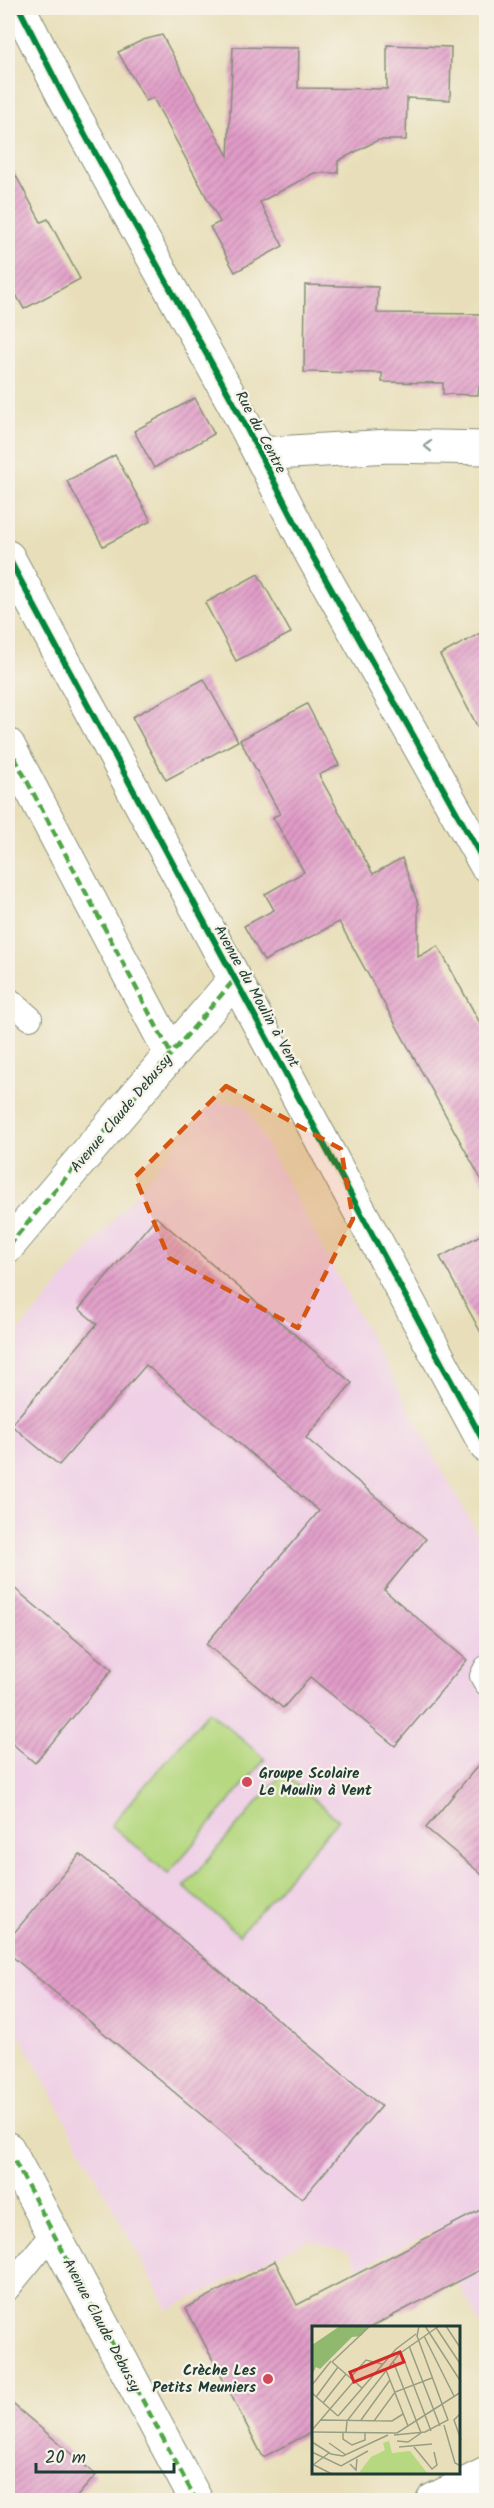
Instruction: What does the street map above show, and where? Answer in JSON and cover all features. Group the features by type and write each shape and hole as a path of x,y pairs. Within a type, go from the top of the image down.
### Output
{"street":[{"name":"Rue du Centre","path":"20,8 62,93 260,454 312,555 486,865"},
{"path":"260,454 389,446 486,448"},
{"name":"Avenue du Moulin à Vent","path":"8,557 486,1446"},
{"path":"8,746 171,1054"},
{"name":"Avenue Claude Debussy","path":"8,1246 234,980"},
{"name":"Avenue Claude Debussy","path":"8,2149 196,2500"},
{"path":"433,2500 473,2487"}],"lane":[{"path":"8,999 30,1018"},
{"path":"486,1668 482,1676 486,1683"},
{"path":"8,2288 53,2233"}],"highlighted area":[{"path":"226,1086 341,1149 353,1219 298,1328 169,1258 135,1177"}],"shaded area":[{"name":"Groupe Scolaire Le Moulin à Vent","path":"214,1101 245,1105 486,1551 486,2336 432,2232 358,2269 349,2252 309,2240 168,2310 8,2013 8,1345"}],"green space":[{"path":"209,1711 265,1759 168,1874 111,1825"},
{"path":"283,1773 338,1820 239,1935 184,1887"}],"building":[{"path":"162,35 228,156 233,47 299,48 298,88 387,89 387,45 451,47 450,100 407,98 406,140 378,140 338,161 338,173 314,173 260,202 283,246 235,272 210,227 220,222 153,98 146,101 118,52 143,40"},
{"path":"8,161 41,222 48,219 80,279 24,309 8,280"},
{"path":"305,285 378,287 377,313 486,314 486,388 479,387 478,395 443,394 443,383 382,382 382,373 304,372"},
{"path":"195,398 214,434 154,468 134,431"},
{"path":"115,455 151,521 103,546 67,481"},
{"path":"258,574 291,633 236,661 205,603"},
{"path":"486,630 486,743 440,655"},
{"path":"204,679 238,741 166,780 132,717"},
{"path":"307,704 339,765 319,775 373,874 402,858 418,904 418,957 438,946 486,1034 486,1188 339,922 264,961 244,926 274,910 265,894 304,872 273,817 280,814 240,740"},
{"path":"156,1217 352,1383 306,1438 426,1539 384,1590 467,1660 395,1746 310,1677 283,1708 206,1644 319,1511 146,1365 59,1465 11,1425 97,1324 79,1309"},
{"path":"486,1232 486,1342 440,1257"},
{"path":"8,1583 112,1670 35,1763 8,1740"},
{"path":"486,1756 486,1878 426,1828"},
{"path":"80,1854 381,2106 302,2199 8,1953 8,1940"},
{"name":"Crèche Les Petits Meuniers","path":"486,2207 486,2267 373,2326 312,2326 312,2432 263,2457 186,2308 275,2261 297,2305"},
{"path":"8,2400 96,2475 74,2500 8,2500"}],"marked path":[{"path":"8,745 171,1054"},
{"path":"8,1246 234,980"},
{"path":"8,2149 196,2500"}],"cycle path":[{"path":"19,8 62,93 233,402 312,555 486,865"},
{"path":"8,557 486,1446"}],"place":[{"name":"Groupe Scolaire Le Moulin à Vent","path":"247,1782"},
{"name":"Crèche Les Petits Meuniers","path":"268,2379"}]}
